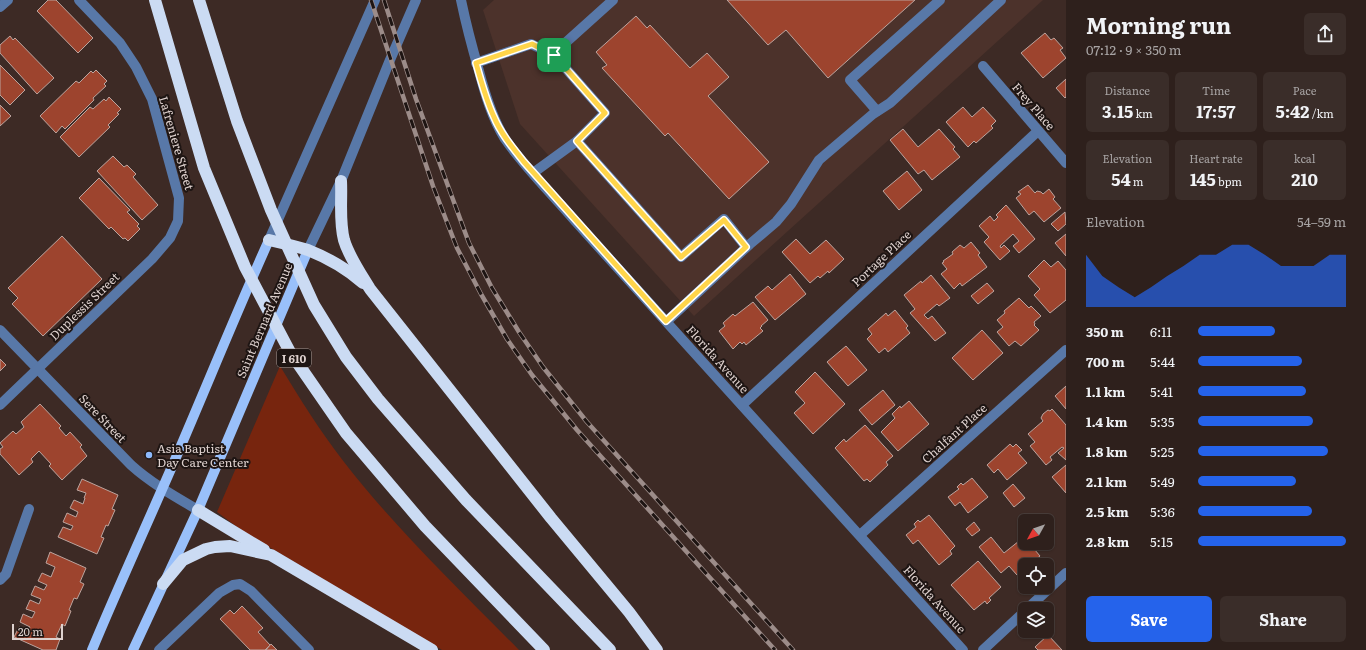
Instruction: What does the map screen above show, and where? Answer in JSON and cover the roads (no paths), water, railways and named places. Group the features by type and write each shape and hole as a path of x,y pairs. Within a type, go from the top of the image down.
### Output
{"highway":[{"name":"I 610","path":"154,0 204,168 245,267 290,352 346,433 425,526 544,650"},
{"path":"199,0 237,121 271,210 314,305 346,357 378,399 466,500 610,650"},
{"path":"341,181 342,225 344,240 353,260 370,290 551,518 629,612 657,650"},
{"path":"269,240 308,250 335,263 351,273 370,290"},
{"path":"198,510 432,650"},
{"path":"163,584 183,560 196,553 215,546 230,546 271,555"}],"main road":[{"path":"92,650 225,344 242,299 269,240"},
{"name":"Saint Bernard Avenue","path":"133,650 198,510 308,250"}],"street":[{"path":"0,7 8,0"},
{"name":"Lafreniere Street","path":"79,0 120,43 136,67 152,99 179,198 178,221"},
{"path":"269,240 375,0"},
{"name":"Saint Bernard Avenue","path":"308,250 341,181 416,0"},
{"name":"Florida Avenue","path":"461,0 476,63 485,93 494,117 505,138 533,173 963,650"},
{"path":"554,55 553,54 613,0"},
{"path":"877,111 850,80 940,0"},
{"path":"666,321 746,247 776,222 791,204 819,160 877,111 890,103 1002,0"},
{"path":"476,63 532,44 554,55 605,113 577,141 533,173"},
{"name":"Frey Place","path":"983,66 1066,163"},
{"name":"Portage Place","path":"742,405 1038,131"},
{"path":"577,141 681,257 724,220 746,247"},
{"name":"Duplessis Street","path":"0,405 152,259 170,238 178,221"},
{"name":"Sere Street","path":"0,330 131,465 162,489 198,510"},
{"name":"Chalfant Place","path":"860,535 1066,350"},
{"path":"0,580 6,574 29,509"},
{"path":"1035,602 1066,573"},
{"path":"159,650 219,593 233,585 240,584 251,591 309,650"},
{"path":"983,650 1018,617"}],"railway":[{"path":"371,0 433,186 457,248 507,339 532,375 577,430 775,650"},
{"path":"384,0 416,99 469,243 492,288 519,332 543,367 587,422 793,650"}],"place":[{"name":"Asia Baptist Day Care Center","path":"149,455"}]}
